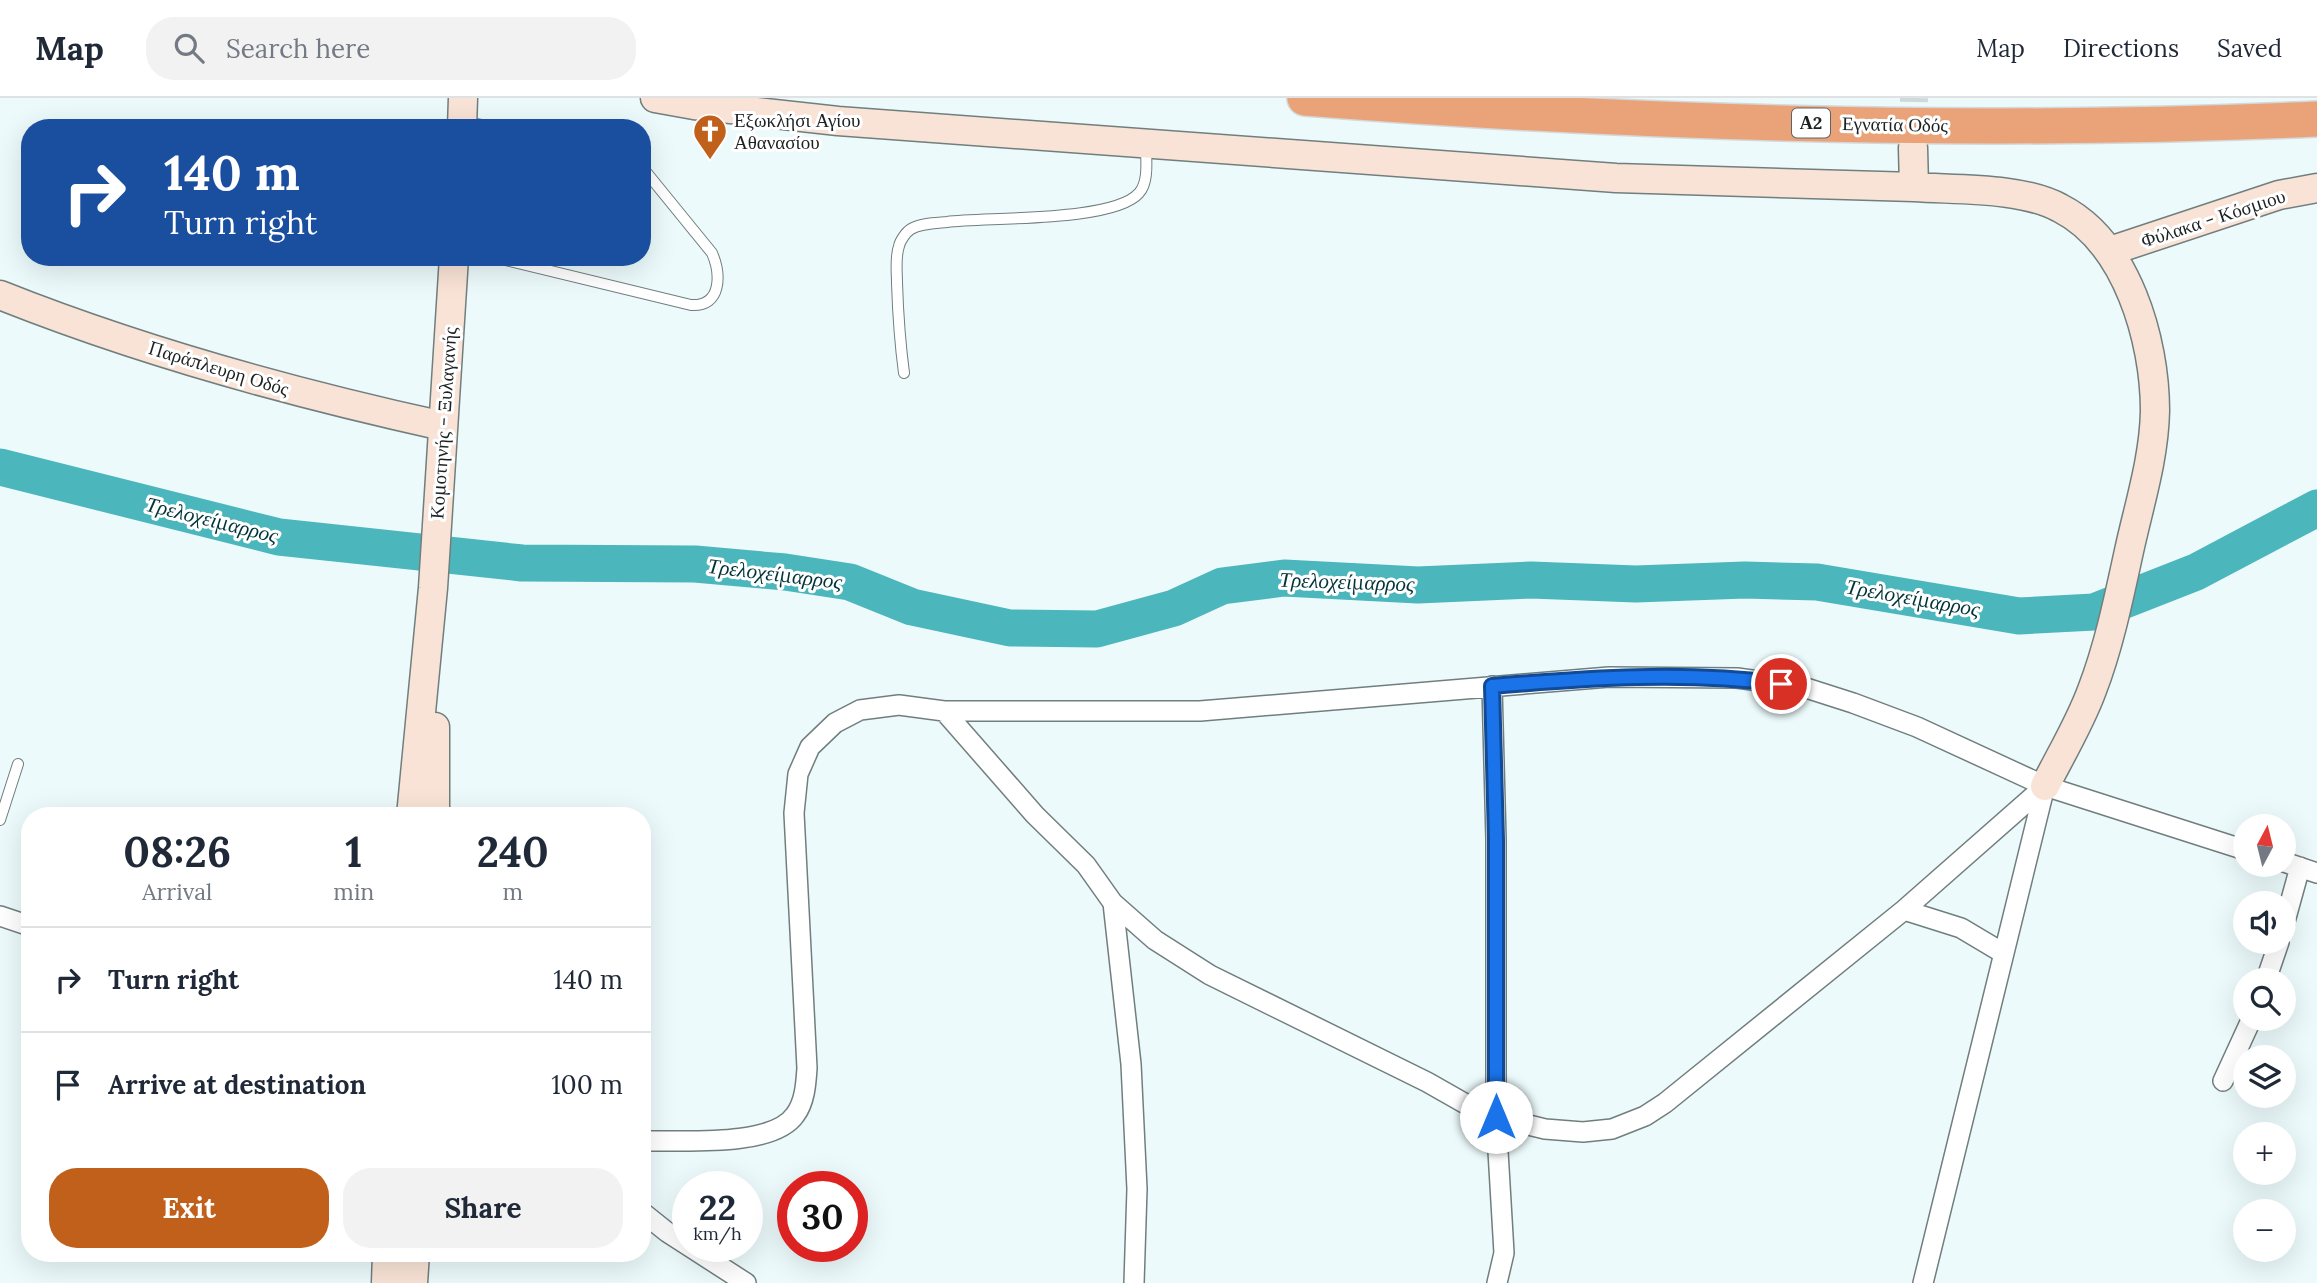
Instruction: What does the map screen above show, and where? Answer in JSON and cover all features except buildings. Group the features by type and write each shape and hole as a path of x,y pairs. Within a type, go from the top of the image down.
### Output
{"highway":[{"name":"Εγνατία Οδός","path":"1305,98 1419,107 1657,118 1892,125 2083,125 2317,119"}],"street":[{"path":"655,98 838,121 1616,178 1914,187 2036,198 2060,208 2081,222 2110,251 2133,292 2151,361 2155,410 2150,463 2118,600 2092,690 2045,786 1923,1283"},
{"path":"1913,148 1914,187"},
{"name":"Φύλακα - Κόσμιου","path":"2110,251 2278,195 2317,188"},
{"name":"Κομοτηνής - Ξυλαγανής","path":"412,807 433,588 453,266"},
{"name":"Παράπλευρη Οδός","path":"0,295 42,312 134,342 324,400 443,426"},
{"name":"Κομοτηνής - Ξυλαγανής","path":"433,588 435,807"},
{"path":"651,1141 748,1139 777,1130 795,1116 804,1095 807,1068 794,813 798,774 810,747 835,723 860,710 899,705 944,711 1200,711 1609,677 1737,678 1803,687 1917,727 2045,786 2233,846"},
{"path":"1492,686 1496,840 1496,1117 1504,1253 1497,1283"},
{"path":"944,711 1035,815 1086,865 1113,904 1155,940 1210,975 1464,1103 1496,1117 1545,1129 1583,1132 1612,1129 1645,1116 1665,1103 1903,911 2045,786"},
{"path":"2294,891 2300,868"},
{"path":"1113,904 1131,1064 1137,1189 1134,1283"},
{"path":"1903,911 1961,928 2003,953"},
{"path":"0,916 21,923"},
{"path":"2223,1081 2246,1031"},
{"path":"651,1219 746,1283"},
{"path":"386,1283 387,1262"},
{"path":"413,1283 414,1262"}],"lane":[{"path":"904,373 898,331 897,270 899,246 911,230 922,225 966,220 1074,213 1116,207 1130,201 1142,191 1146,174 1146,142"},
{"path":"529,266 691,305 708,302 719,282 718,265 712,253 651,178"},
{"path":"0,820 18,764"}],"waterway":[{"name":"Τρελοχείμαρρος","path":"0,467 279,537 522,563 695,564 785,572 850,582 912,607 1010,628 1097,629 1174,608 1222,586 1284,578 1418,585 1531,580 1636,584 1745,580 1817,582 2019,616 2094,612 2196,572 2317,508"}],"tunnel":[{"path":"1913,144 1914,98"}],"place":[{"name":"Εξωκλήσι Αγίου Αθανασίου","path":"710,161"}],"route":[{"path":"1496,1117 1496,840 1492,686 1609,677 1737,678 1781,684"}]}
